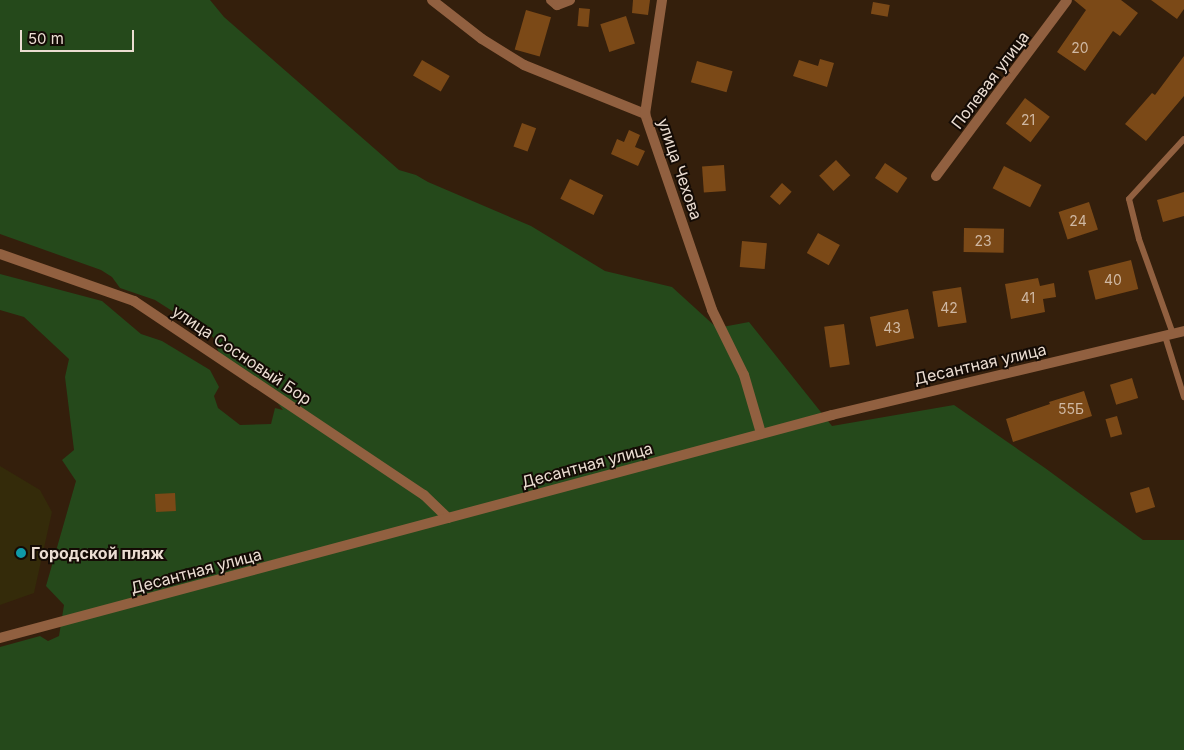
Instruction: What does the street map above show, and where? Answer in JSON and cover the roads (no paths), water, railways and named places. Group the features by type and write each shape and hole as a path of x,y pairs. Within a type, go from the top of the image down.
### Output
{"street":[{"name":"улица Чехова","path":"432,0 482,39 524,66 645,114 712,310 744,375 761,433"},
{"path":"551,0 557,5 570,0"},
{"path":"645,114 662,0"},
{"name":"Полевая улица","path":"936,176 1067,0"},
{"name":"улица Сосновый Бор","path":"0,254 134,301 424,495 448,518"},
{"name":"Десантная улица","path":"0,638 761,433 1184,331"}],"lane":[{"path":"1184,139 1130,198 1139,239 1169,335 1184,397"}],"place":[{"name":"Городской пляж","path":"21,553"}]}
